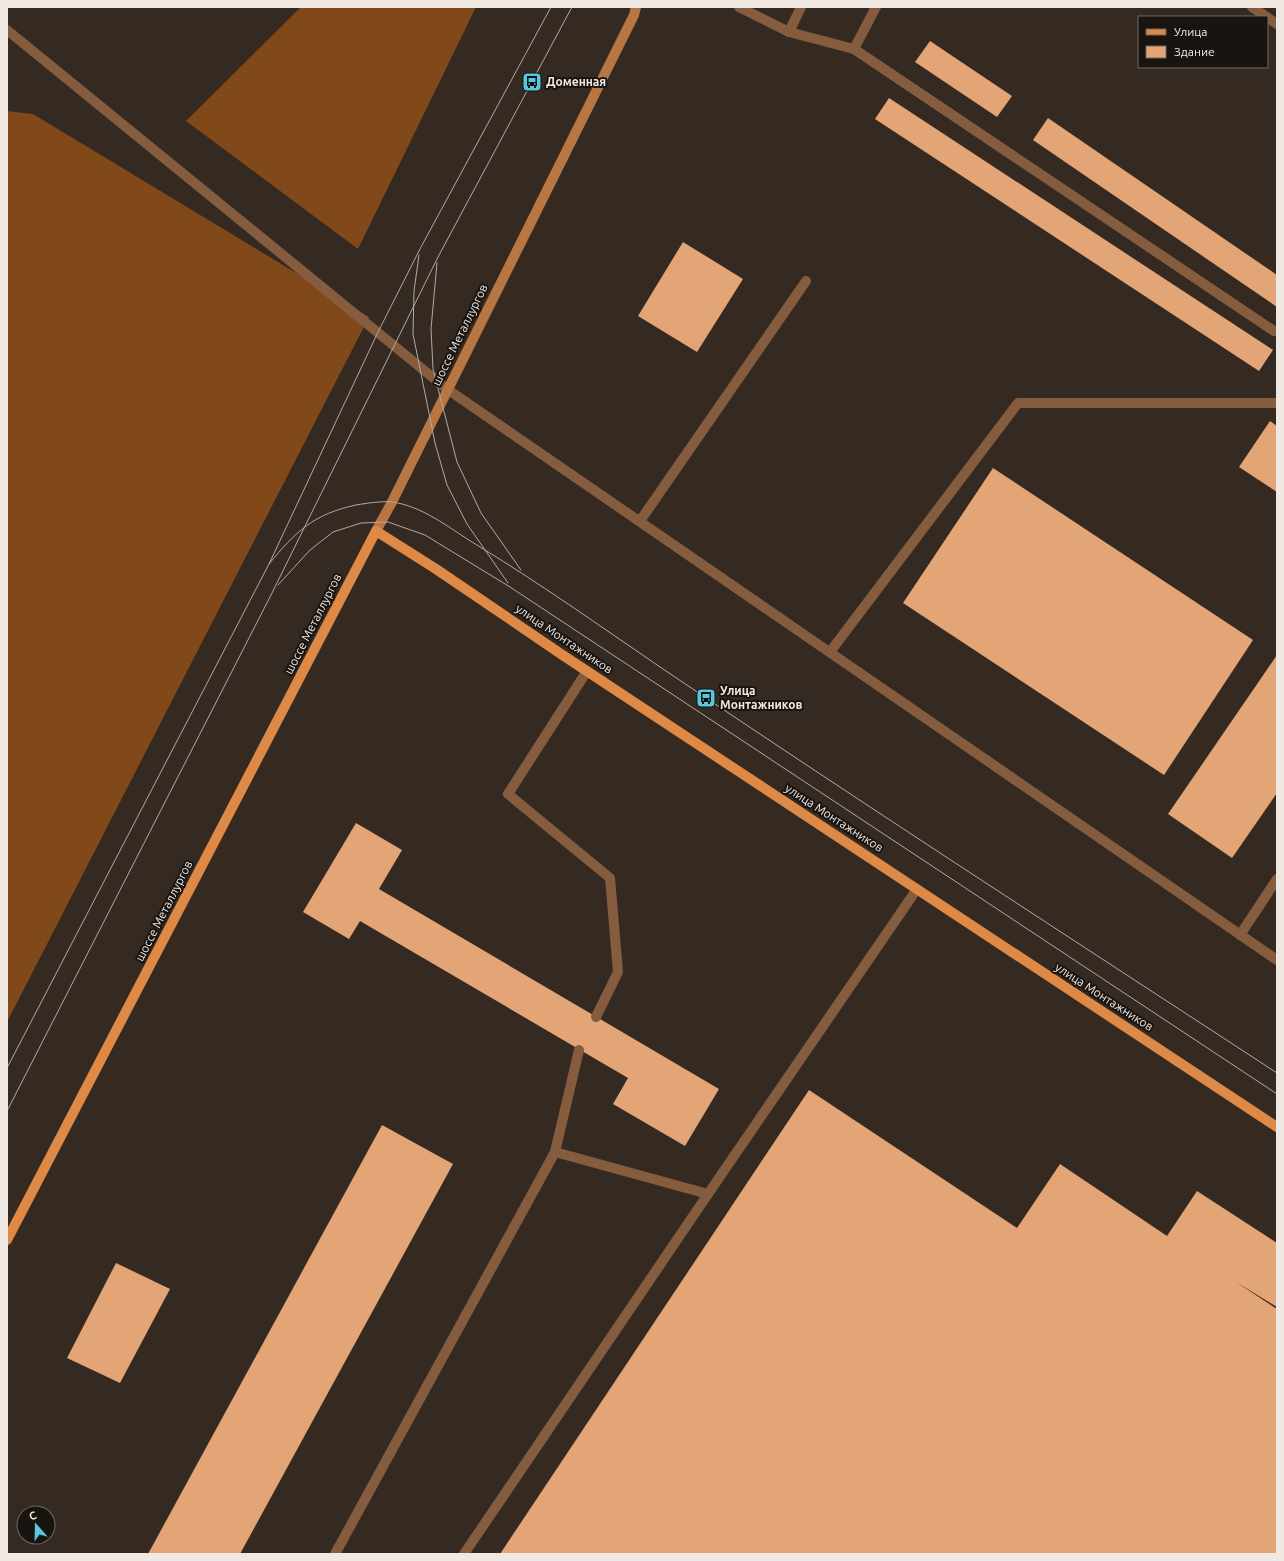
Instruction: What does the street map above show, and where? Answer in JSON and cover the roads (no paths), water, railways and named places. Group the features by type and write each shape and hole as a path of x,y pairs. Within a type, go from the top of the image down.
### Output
{"main road":[{"name":"шоссе Металлургов","path":"7,1240 376,531 635,11"},
{"name":"улица Монтажников","path":"376,531 436,569 587,671 1277,1127"}],"lane":[{"path":"739,7 789,32 854,49 1274,331"},
{"path":"789,32 801,7"},
{"path":"854,49 876,7"},
{"path":"1252,7 1265,16"},
{"path":"1268,18 1277,24"},
{"path":"7,30 447,389 1277,960"},
{"path":"640,521 806,281"},
{"path":"830,652 1018,403 1277,403"},
{"path":"587,671 508,794 610,878 618,972 596,1017"},
{"path":"1240,935 1277,879"},
{"path":"464,1554 917,889"},
{"path":"336,1554 555,1152 579,1050"},
{"path":"555,1152 708,1194"}],"tram line":[{"path":"7,1068 269,564 378,332 421,247 551,7"},
{"path":"7,1111 272,593 438,257 572,7"},
{"path":"419,255 414,291 413,334 435,443 447,485 467,524 508,583"},
{"path":"437,263 431,329 433,369 457,462 481,513 521,570"},
{"path":"269,564 297,533 328,513 356,505 379,502 403,504 424,512 545,588 816,771 1277,1073"},
{"path":"278,585 310,550 333,532 361,523 388,522 425,535 510,587 1277,1094"}],"place":[{"name":"Доменная","path":"532,82"},
{"name":"Улица Монтажников","path":"706,698"}]}
